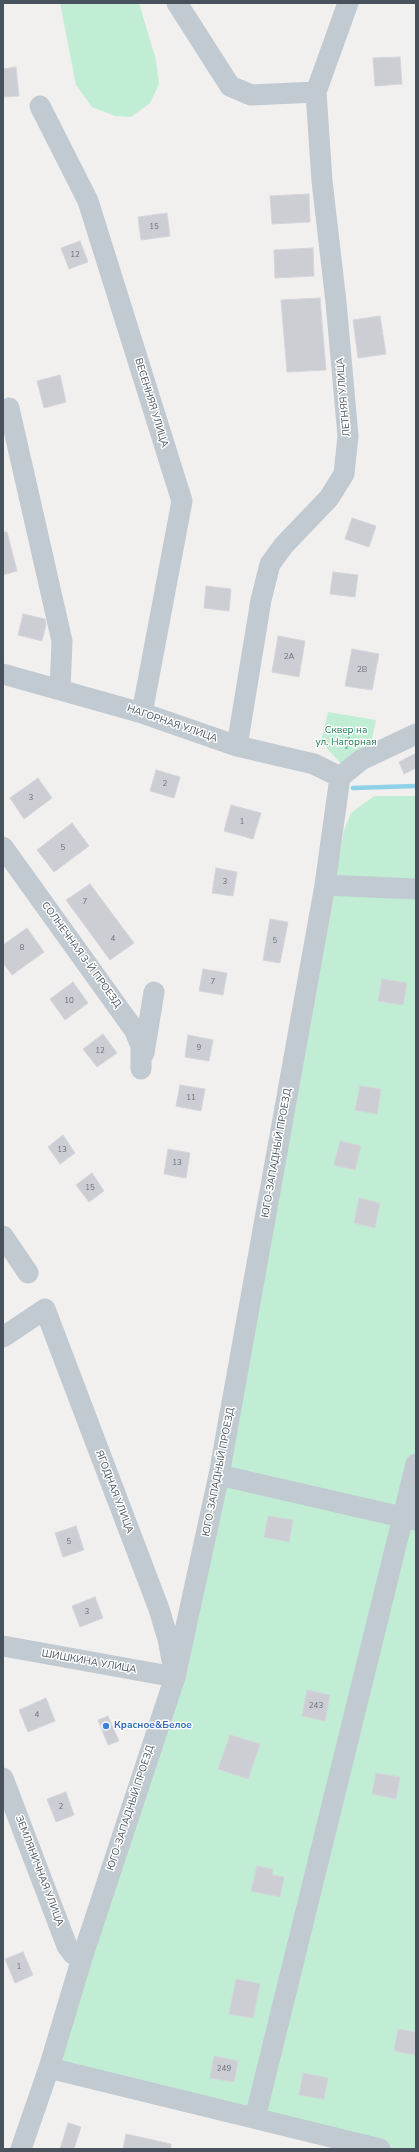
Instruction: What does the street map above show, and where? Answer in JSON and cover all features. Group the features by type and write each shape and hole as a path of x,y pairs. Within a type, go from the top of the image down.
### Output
{"street":[{"path":"177,3 230,86 251,95 316,92 348,3"},
{"name":"ЛЕТНЯЯ УЛИЦА","path":"237,746 261,600 270,564 284,544 329,498 344,474 348,436 336,302 322,181 316,92"},
{"name":"ВЕСЕННЯЯ УЛИЦА","path":"40,106 88,201 182,501 142,713"},
{"path":"9,408 62,641 60,690"},
{"name":"НАГОРНАЯ УЛИЦА","path":"3,674 142,713 237,746 314,764 340,776"},
{"path":"340,776 361,760 416,734"},
{"name":"ЮГО-ЗАПАДНЫЙ ПРОЕЗД","path":"21,2149 49,2068 82,1958 175,1677 219,1475 325,885 340,776"},
{"name":"СОЛНЕЧНАЯ 3-Й ПРОЕЗД","path":"3,847 135,1031 141,1046 141,1070 154,992"},
{"path":"325,885 416,889"},
{"path":"3,1236 28,1273"},
{"name":"ЯГОДНАЯ УЛИЦА","path":"3,1337 45,1309 159,1609 168,1640 175,1677"},
{"path":"255,2118 409,1519 416,1464"},
{"path":"219,1475 409,1519"},
{"name":"ШИШКИНА УЛИЦА","path":"3,1646 175,1677"},
{"name":"ЗЕМЛЯНИЧНАЯ УЛИЦА","path":"3,1778 67,1946 73,1954 82,1958"},
{"path":"49,2068 380,2149"}],"path":[{"path":"342,728 361,731"}],"green space":[{"path":"60,3 139,3 156,60 159,84 150,103 131,117 115,116 92,107 76,85"},
{"name":"Сквер на ул. Нагорная","path":"328,712 376,720 370,748 342,765 321,742"},
{"path":"374,796 416,796 416,2149 350,2149 59,2066 178,1676 294,1116 344,830 351,813"}],"building":[{"path":"400,57 402,84 375,86 373,58"},
{"path":"16,67 19,96 3,97 3,69"},
{"path":"309,194 310,222 272,224 270,196"},
{"path":"167,213 170,236 141,240 138,217"},
{"path":"80,241 88,262 69,269 61,248"},
{"path":"313,248 314,276 275,278 274,250"},
{"path":"320,298 326,370 287,372 281,300"},
{"path":"380,316 386,354 358,358 353,320"},
{"path":"60,375 66,402 44,408 37,381"},
{"path":"352,518 376,526 369,547 345,539"},
{"path":"3,532 7,532 17,571 3,575"},
{"path":"333,572 358,575 355,597 330,594"},
{"path":"206,586 231,589 229,611 204,608"},
{"path":"23,614 45,619 46,625 42,641 18,635"},
{"path":"278,636 305,641 299,677 272,672"},
{"path":"352,649 379,654 372,690 345,686"},
{"path":"416,753 416,768 404,774 399,762"},
{"path":"156,770 180,777 174,798 150,791"},
{"path":"38,778 52,798 24,819 10,798"},
{"path":"231,805 261,813 253,839 224,831"},
{"path":"72,823 89,846 54,872 37,850"},
{"path":"216,868 237,872 233,896 212,893"},
{"path":"90,884 134,943 110,960 66,900"},
{"path":"270,919 288,922 280,963 263,960"},
{"path":"27,928 44,952 12,975 3,963 3,945"},
{"path":"203,969 227,973 223,995 199,991"},
{"path":"382,979 407,983 403,1005 378,1001"},
{"path":"73,982 88,1003 65,1020 50,999"},
{"path":"103,1034 117,1053 97,1067 83,1049"},
{"path":"188,1035 213,1040 209,1061 185,1057"},
{"path":"180,1085 205,1089 201,1111 176,1106"},
{"path":"360,1086 381,1089 377,1114 355,1110"},
{"path":"63,1135 75,1153 60,1164 48,1147"},
{"path":"340,1141 361,1146 355,1170 334,1165"},
{"path":"168,1149 190,1153 186,1178 164,1174"},
{"path":"92,1173 104,1191 89,1202 76,1185"},
{"path":"359,1198 380,1203 375,1228 354,1223"},
{"path":"268,1516 293,1520 289,1542 264,1537"},
{"path":"76,1526 84,1550 63,1557 55,1533"},
{"path":"95,1597 103,1618 80,1627 72,1606"},
{"path":"307,1690 330,1695 325,1721 302,1716"},
{"path":"46,1698 55,1721 28,1732 19,1710"},
{"path":"108,1716 119,1741 108,1745 98,1720"},
{"path":"230,1735 260,1744 248,1779 218,1769"},
{"path":"376,1773 400,1777 396,1799 372,1794"},
{"path":"66,1792 74,1815 56,1822 47,1799"},
{"path":"257,1866 273,1869 272,1875 284,1877 280,1897 251,1891"},
{"path":"23,1952 33,1975 15,1983 5,1959"},
{"path":"236,1979 260,1984 253,2018 229,2014"},
{"path":"398,2029 416,2032 416,2055 394,2051"},
{"path":"214,2056 238,2061 234,2082 210,2078"},
{"path":"303,2073 328,2078 324,2099 299,2095"},
{"path":"68,2123 81,2127 74,2149 60,2149"},
{"path":"126,2134 171,2144 171,2149 123,2149"}],"waterway":[{"path":"353,788 416,786"}],"place":[{"name":"Красное&Белое","path":"106,1726"}]}
